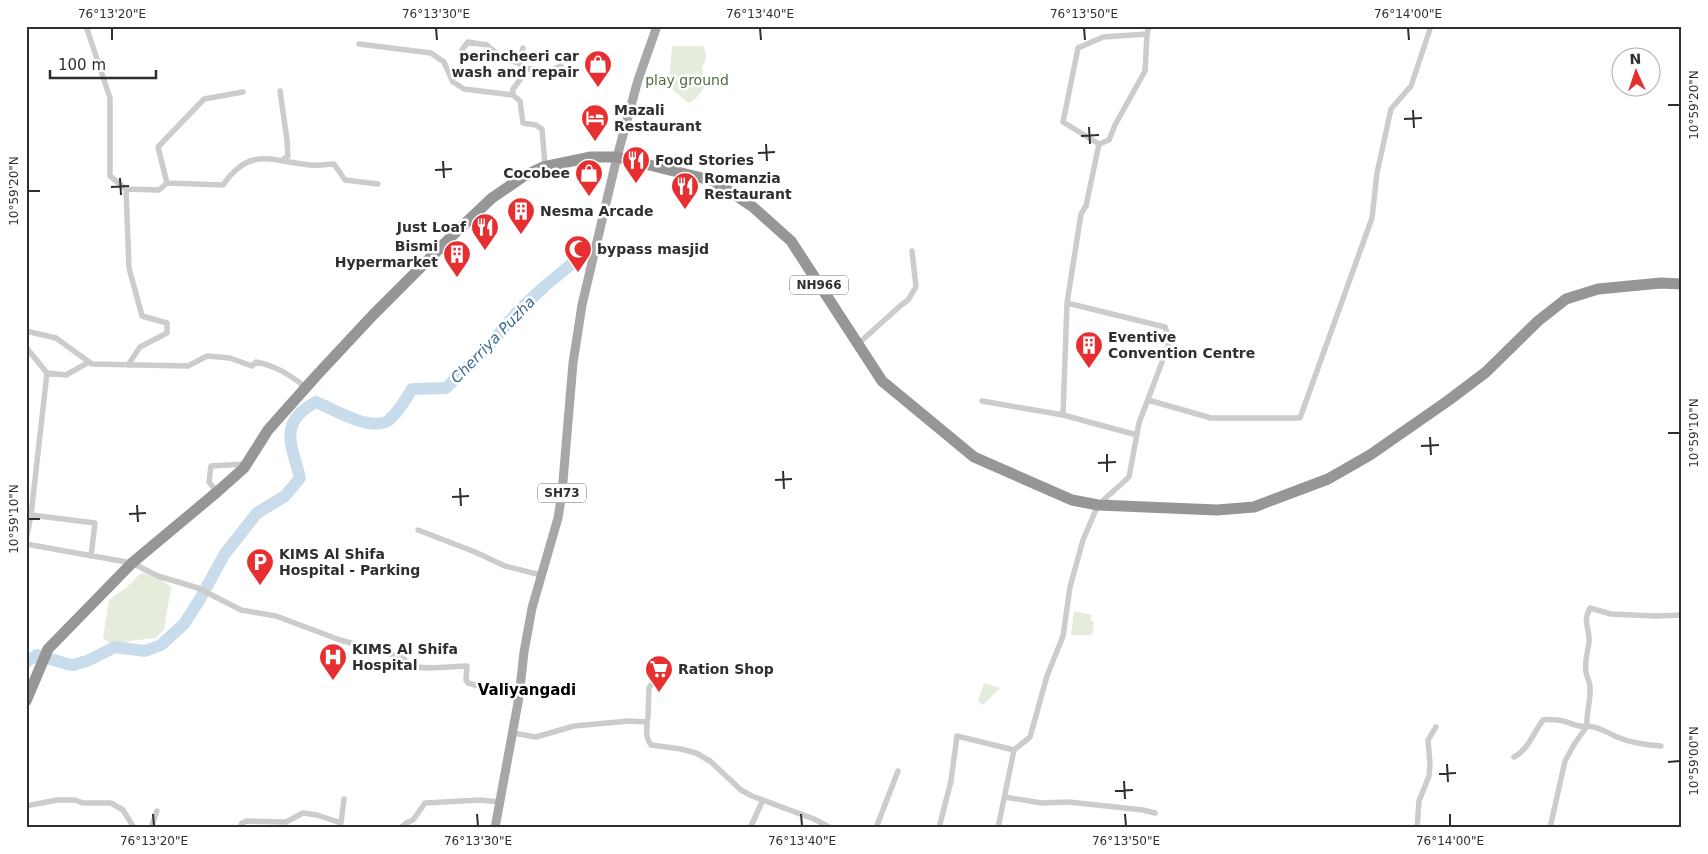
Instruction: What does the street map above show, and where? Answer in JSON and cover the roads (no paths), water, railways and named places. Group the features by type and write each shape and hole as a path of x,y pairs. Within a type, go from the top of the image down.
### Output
{"highway":[{"name":"NH966","path":"26,701 48,649 132,563 217,492 246,464 268,430 306,387 373,314 473,215 507,187 545,166 592,157 616,157 714,181 753,206 791,241 882,381 974,457 1072,500 1098,505 1217,510 1254,507 1328,479 1370,455 1450,400 1486,372 1538,321 1566,299 1598,289 1661,283 1682,284"}],"main road":[{"path":"616,157 638,80 657,26"},
{"name":"SH73","path":"496,828 519,697 524,652 532,608 558,518 562,494 573,363 582,305 616,157"}],"street":[{"path":"86,26 110,98 110,176 126,189 158,190 167,183 223,185 240,165 251,160 266,158 311,165 334,164 345,180 378,184"},
{"path":"1099,144 1109,140 1115,125 1145,71 1149,26"},
{"path":"1148,400 1211,418 1300,418 1372,218 1377,173 1391,109 1411,86 1432,26"},
{"path":"1099,144 1063,122 1078,48 1103,36 1147,34"},
{"path":"462,60 462,50 468,42 487,45 508,60 521,65 548,71 561,66"},
{"path":"359,44 431,53 444,62 453,82 464,89 513,96 520,101 522,123 542,128 545,166"},
{"path":"513,96 513,89 522,78 523,48"},
{"path":"280,91 288,140 288,156 284,160"},
{"path":"167,183 158,147 204,99 243,92"},
{"path":"1063,415 1067,303 1082,214 1086,206 1099,144"},
{"path":"126,189 129,268 142,316 167,323 167,333 140,347 128,365"},
{"path":"858,344 908,300 916,287 912,251"},
{"path":"998,828 1014,750 1030,737 1047,676 1064,636 1070,587 1083,540 1098,505 1130,477 1139,423 1170,341 1165,328 1067,303"},
{"path":"26,331 56,338 92,364 188,366 207,356 230,358 252,366 256,362 283,370 306,387"},
{"path":"26,347 47,372 66,375 89,362"},
{"path":"26,540 31,515 47,372"},
{"path":"982,401 1063,415 1137,435"},
{"path":"217,492 209,482 211,466 246,464"},
{"path":"31,515 95,522 91,556"},
{"path":"418,530 505,566 541,575"},
{"path":"26,544 132,563 158,576 198,588 241,610 276,616 340,640 405,658 409,664 430,668 467,666 466,680 468,683 519,697"},
{"path":"1550,828 1565,761 1587,726 1590,685 1586,674 1585,662 1589,643 1585,621 1590,608 1611,614 1682,615"},
{"path":"658,674 649,688 646,734 651,745 696,753 710,761 741,790 832,828"},
{"path":"1514,758 1532,740 1543,720 1553,719 1568,722 1579,727 1599,727 1618,738 1645,745 1661,746"},
{"path":"513,733 536,737 574,726 629,721 647,722"},
{"path":"1417,828 1418,801 1429,776 1428,740 1436,727"},
{"path":"939,828 951,781 957,736 1014,750"},
{"path":"876,828 898,771"},
{"path":"1005,797 1041,803 1068,802 1156,813"},
{"path":"240,828 247,821 286,822 303,813 317,815 341,825 344,799"},
{"path":"26,806 57,800 75,800 83,803 111,803 122,810 134,828"},
{"path":"400,828 413,820 425,802 480,800 500,802"},
{"path":"750,828 763,800"},
{"path":"151,828 157,811"}],"waterway":[{"name":"Cherriya Puzha","path":"26,662 37,655 73,665 87,661 115,647 145,651 161,645 184,624 224,555 257,513 285,496 300,478 290,436 296,418 304,410 316,402 362,422 372,424 389,420 399,410 412,389 446,388 488,347 518,311 586,252"}],"place":[{"name":"perincheeri car wash and repair","path":"598,88"},
{"name":"Mazali Restaurant","path":"595,142"},
{"name":"Food Stories","path":"636,184"},
{"name":"Cocobee","path":"589,197"},
{"name":"Romanzia Restaurant","path":"685,210"},
{"name":"Nesma Arcade","path":"521,235"},
{"name":"Just Loaf","path":"485,251"},
{"name":"bypass masjid","path":"578,273"},
{"name":"Bismi Hypermarket","path":"457,278"},
{"name":"Eventive Convention Centre","path":"1089,369"},
{"name":"KIMS Al Shifa Hospital - Parking","path":"260,586"},
{"name":"KIMS Al Shifa Hospital","path":"333,681"},
{"name":"Ration Shop","path":"659,693"}],"district":[{"name":"Valiyangadi","path":"527,690"}],"park label":[{"name":"play ground","path":"687,80"}]}
